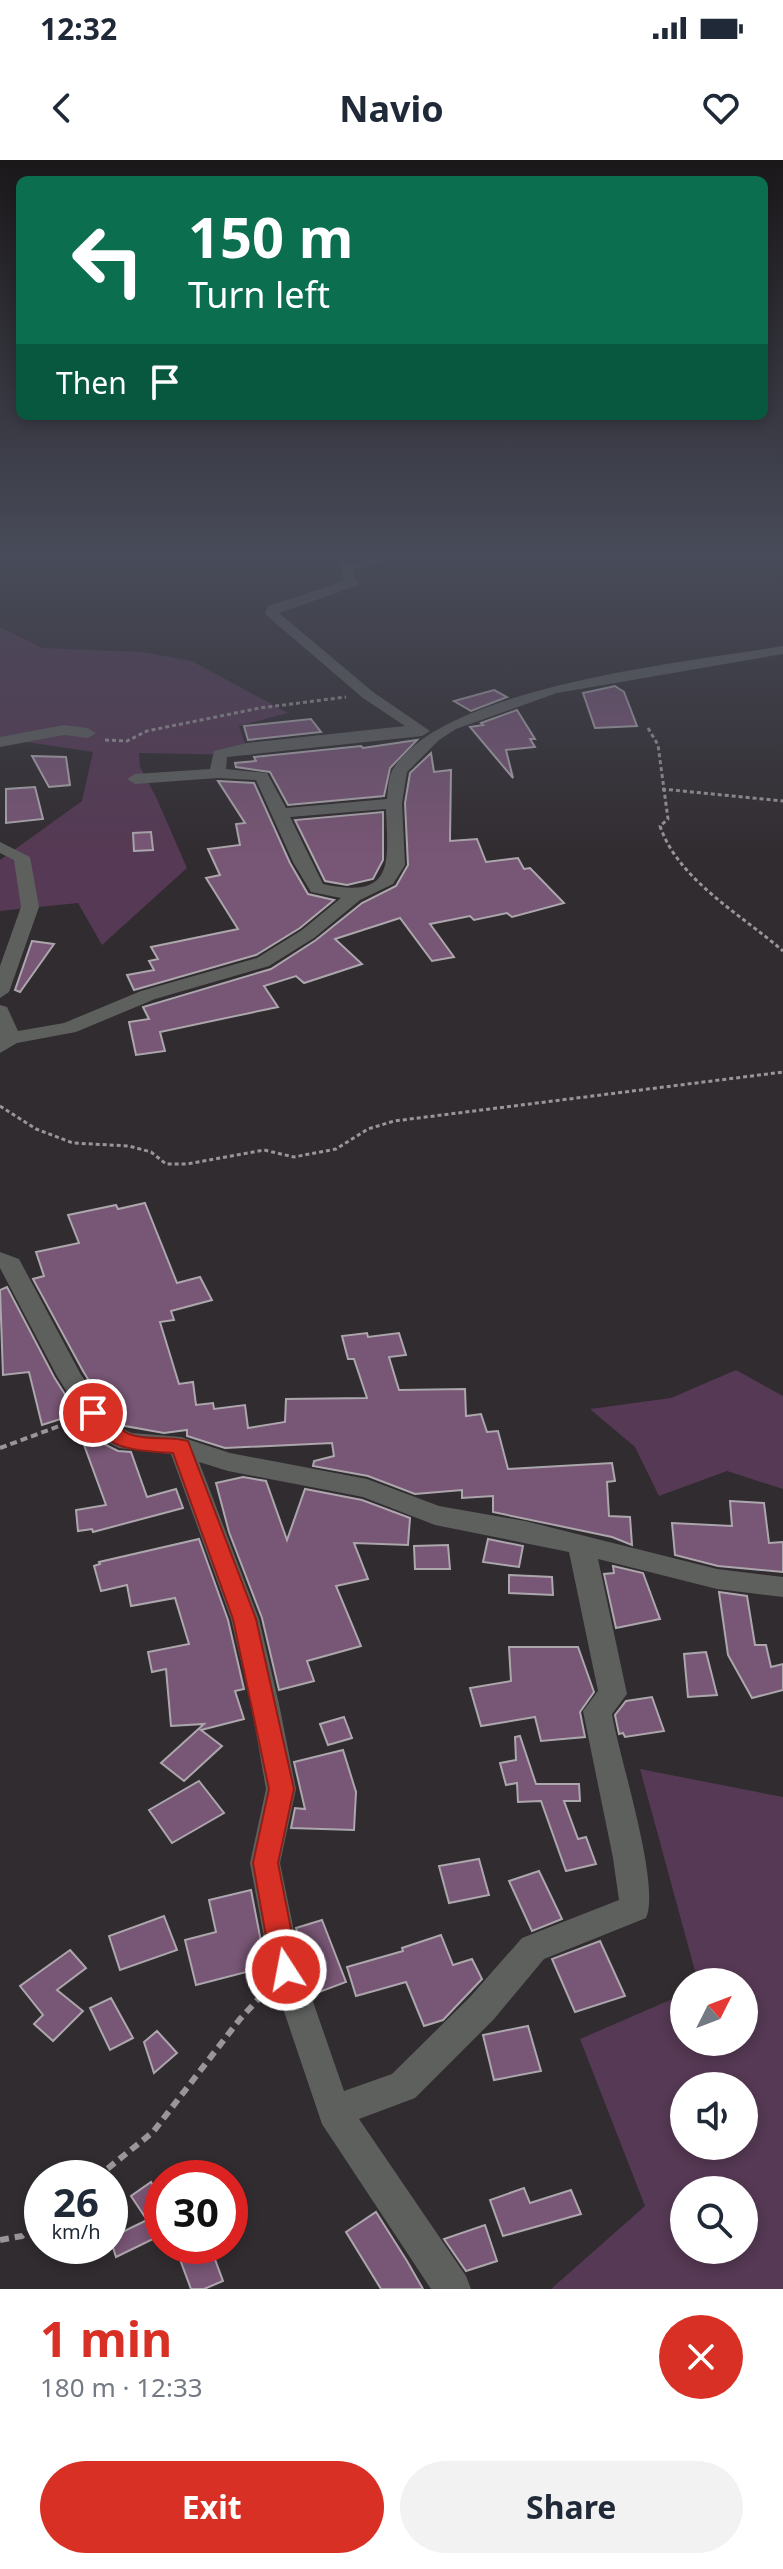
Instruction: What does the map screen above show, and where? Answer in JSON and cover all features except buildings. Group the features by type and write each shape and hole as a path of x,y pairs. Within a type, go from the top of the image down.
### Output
{"street":[{"path":"322,657 368,695 426,733"},
{"path":"218,773 219,754 228,751 426,733 554,689 740,657"},
{"path":"0,742 64,730 88,733"},
{"path":"0,1011 6,1043 69,1028 148,995 263,962 308,934 354,896 387,880 397,865 394,803 399,771 426,733"},
{"path":"135,779 218,773 261,776 282,813 301,865 317,888 354,896"},
{"path":"282,813 394,803"},
{"path":"0,847 22,857 30,907 0,992"},
{"path":"0,1259 11,1264 69,1376 93,1413 114,1435 128,1442 181,1446 228,1462 367,1488 435,1515 525,1531 717,1579 783,1587"},
{"path":"181,1446 245,1619 265,1704 281,1789 265,1863 286,1970 334,2112 453,2289"},
{"path":"334,2112 403,2086 482,2008 533,1948 635,1908 633,1865 600,1737 597,1711 613,1694 606,1650 581,1546"}],"path":[{"path":"88,733 113,742 125,741 139,738 147,731 239,712 368,695"},
{"path":"648,728 658,745 662,789 668,802 668,819 660,826 661,837 687,869 783,951"},
{"path":"662,789 783,801"},
{"path":"0,1106 36,1129 73,1143 129,1146 151,1152 166,1164 187,1164 264,1150 294,1157 336,1149 368,1129 394,1121 783,1072"},
{"path":"0,1448 93,1413"},
{"path":"118,2160 153,2132 240,2019 286,1970"},
{"path":"0,2240 24,2234"}],"shaded area":[{"path":"0,657 172,657 192,661 288,713 239,726 249,755 139,753 140,767 187,868 102,945 78,903 0,911 0,860 82,801 93,752 0,738"},
{"path":"736,1370 783,1396 783,1489 727,1471 659,1496 635,1447 590,1409 671,1398"},
{"path":"640,1769 783,1797 783,2289 551,2289 645,2206 580,2039 670,2000 670,2056 758,2056 758,1968 694,1968"}],"route":[{"path":"93,1413 114,1435 128,1442 181,1446 245,1619 281,1789 265,1863 286,1970"}]}
